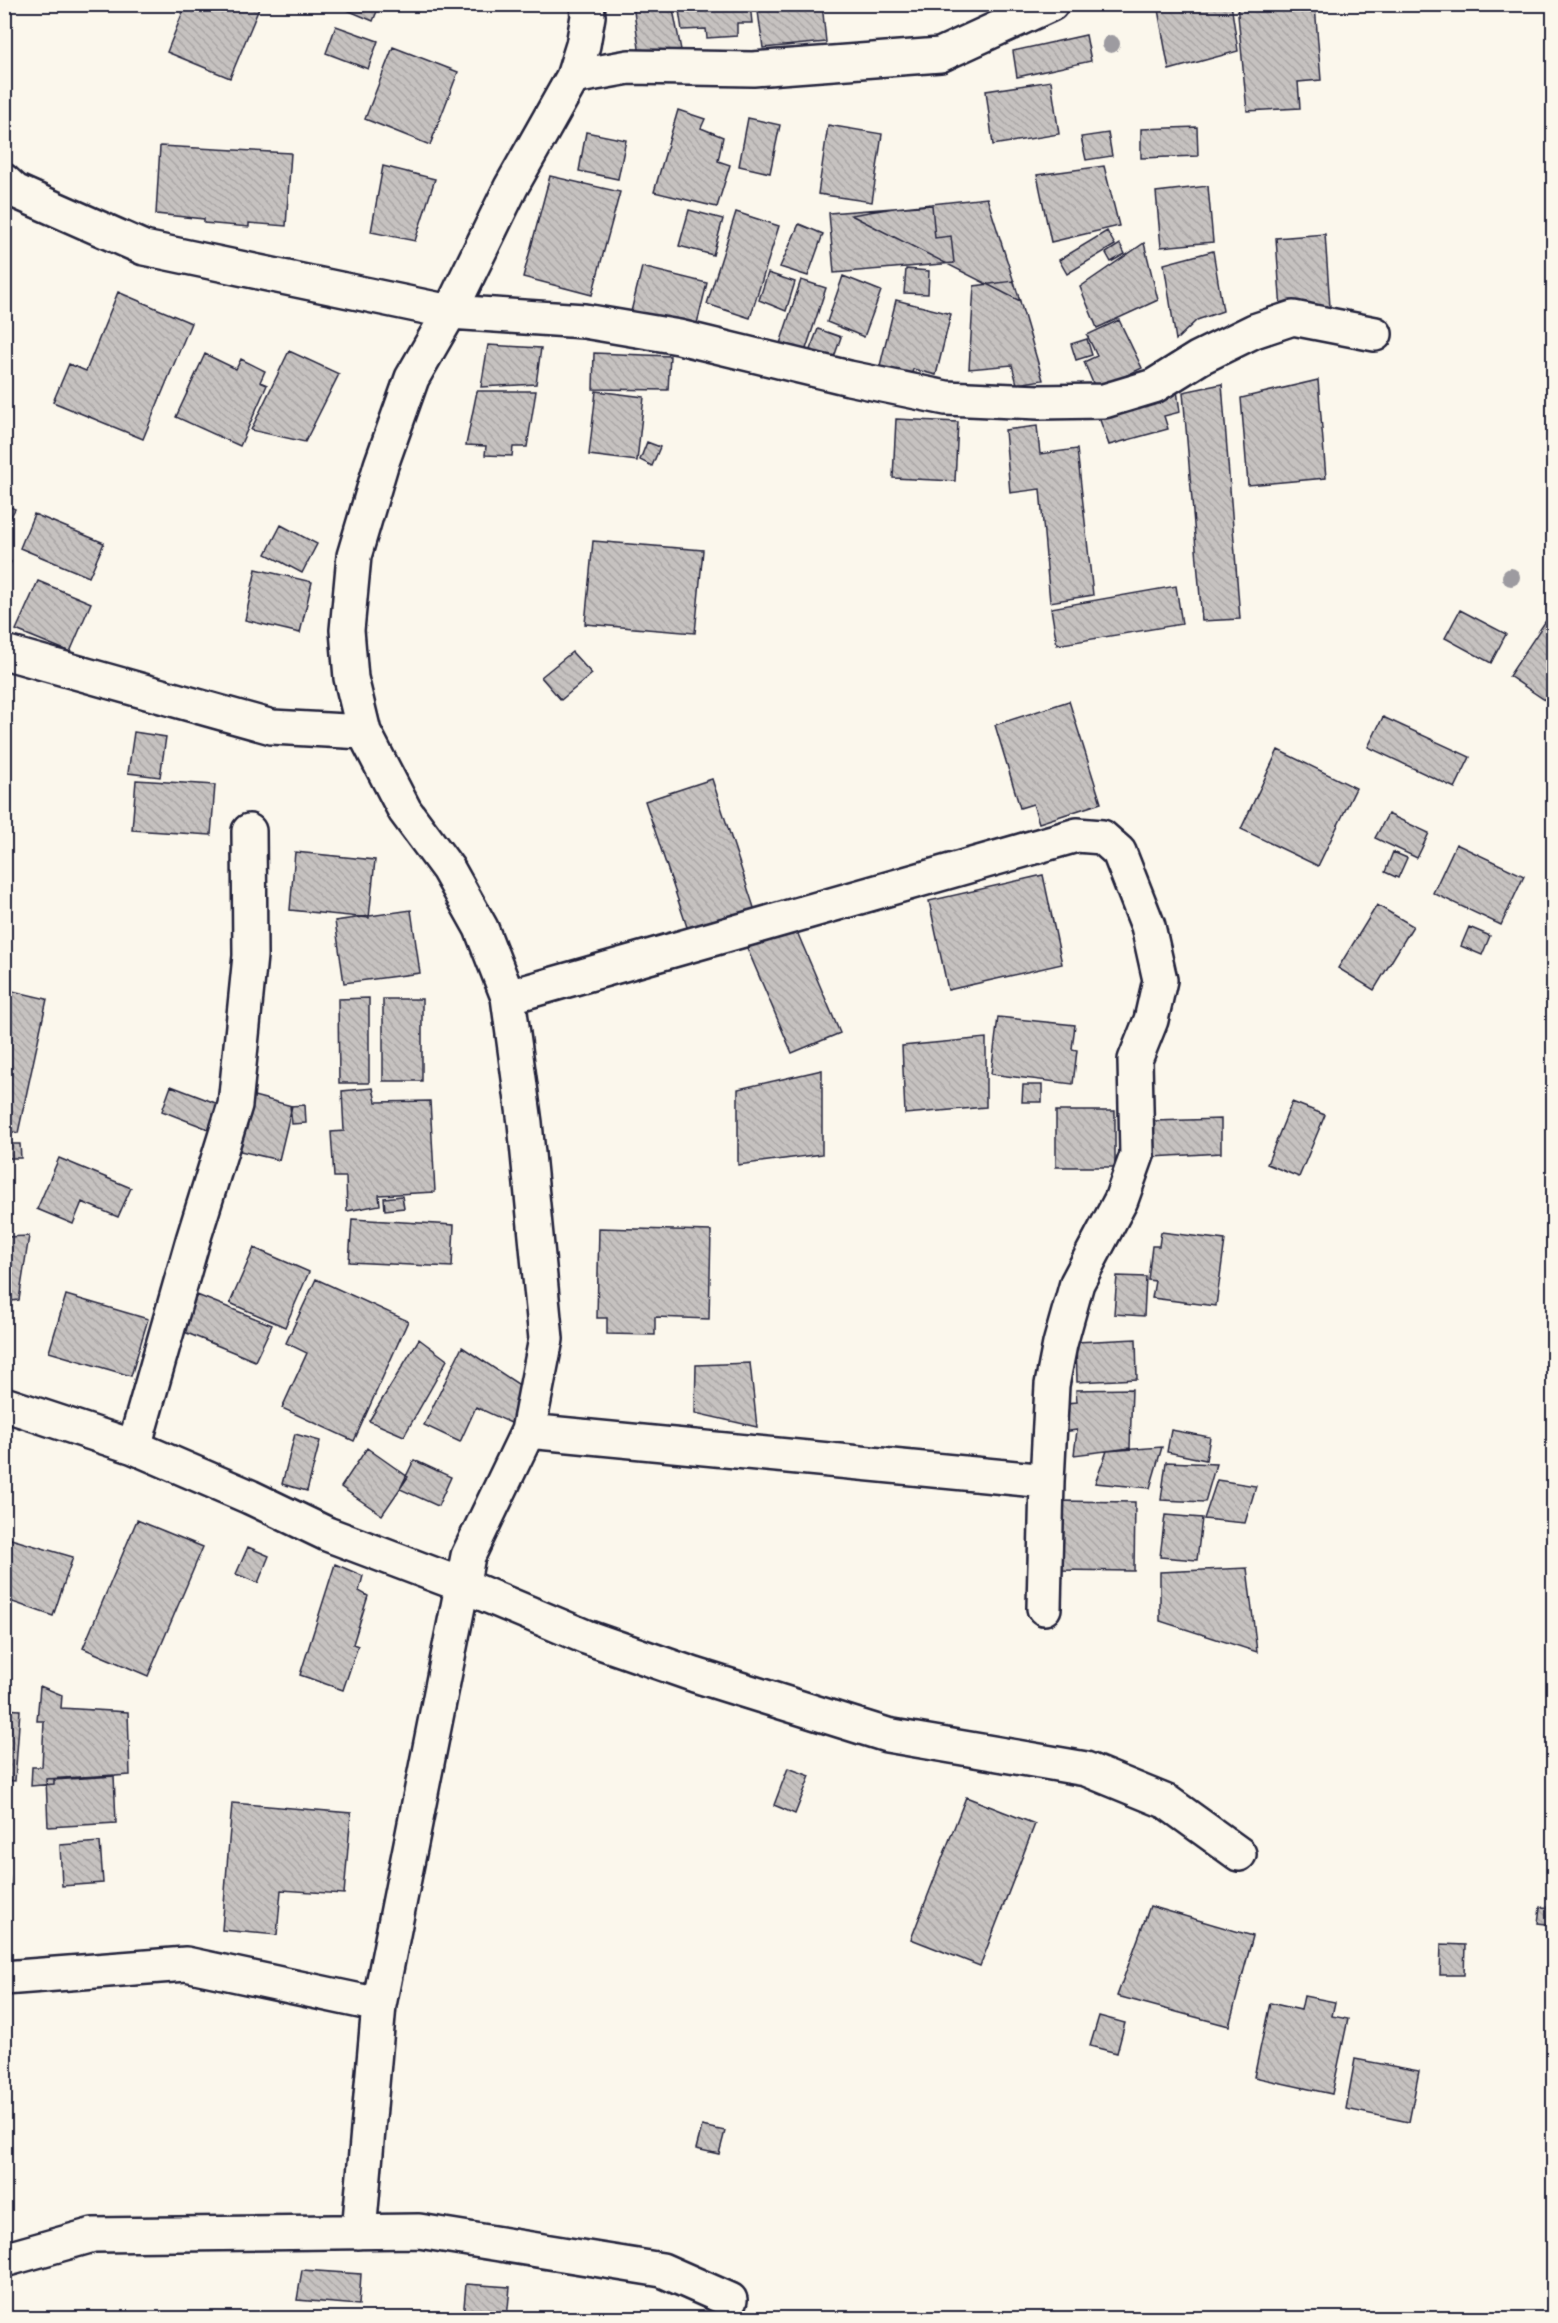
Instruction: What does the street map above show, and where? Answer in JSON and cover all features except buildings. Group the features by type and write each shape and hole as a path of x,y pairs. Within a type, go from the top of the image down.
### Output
{"street":[{"path":"359,2232 379,2005 468,1556 528,1431 546,1339 525,1123 508,997 481,928 448,869 405,811 364,732 351,678 346,630 354,556 381,465 412,378 450,312 511,187 573,77 583,45 588,16 587,4"},
{"path":"573,77 629,68 753,69 940,55 1051,4"},
{"path":"4,181 15,191 144,248 450,312 584,321 679,337 849,378 946,398 1040,402 1104,401 1154,386 1199,358 1254,331 1293,318 1375,334"},
{"path":"4,652 272,727 364,732"},
{"path":"134,1447 193,1240 235,1105 250,956 249,831"},
{"path":"508,997 1077,835 1102,837 1119,852 1148,926 1160,980 1151,1020 1136,1060 1137,1155 1121,1200 1077,1283 1060,1344 1052,1385 1044,1608"},
{"path":"4,1404 134,1447 250,1497 327,1534 462,1585 586,1637 662,1664 887,1735 1086,1769 1167,1802 1239,1854"},
{"path":"528,1431 1047,1481"},
{"path":"4,1978 186,1964 379,2005"},
{"path":"4,2260 93,2235 419,2231 662,2270 730,2300"}]}
